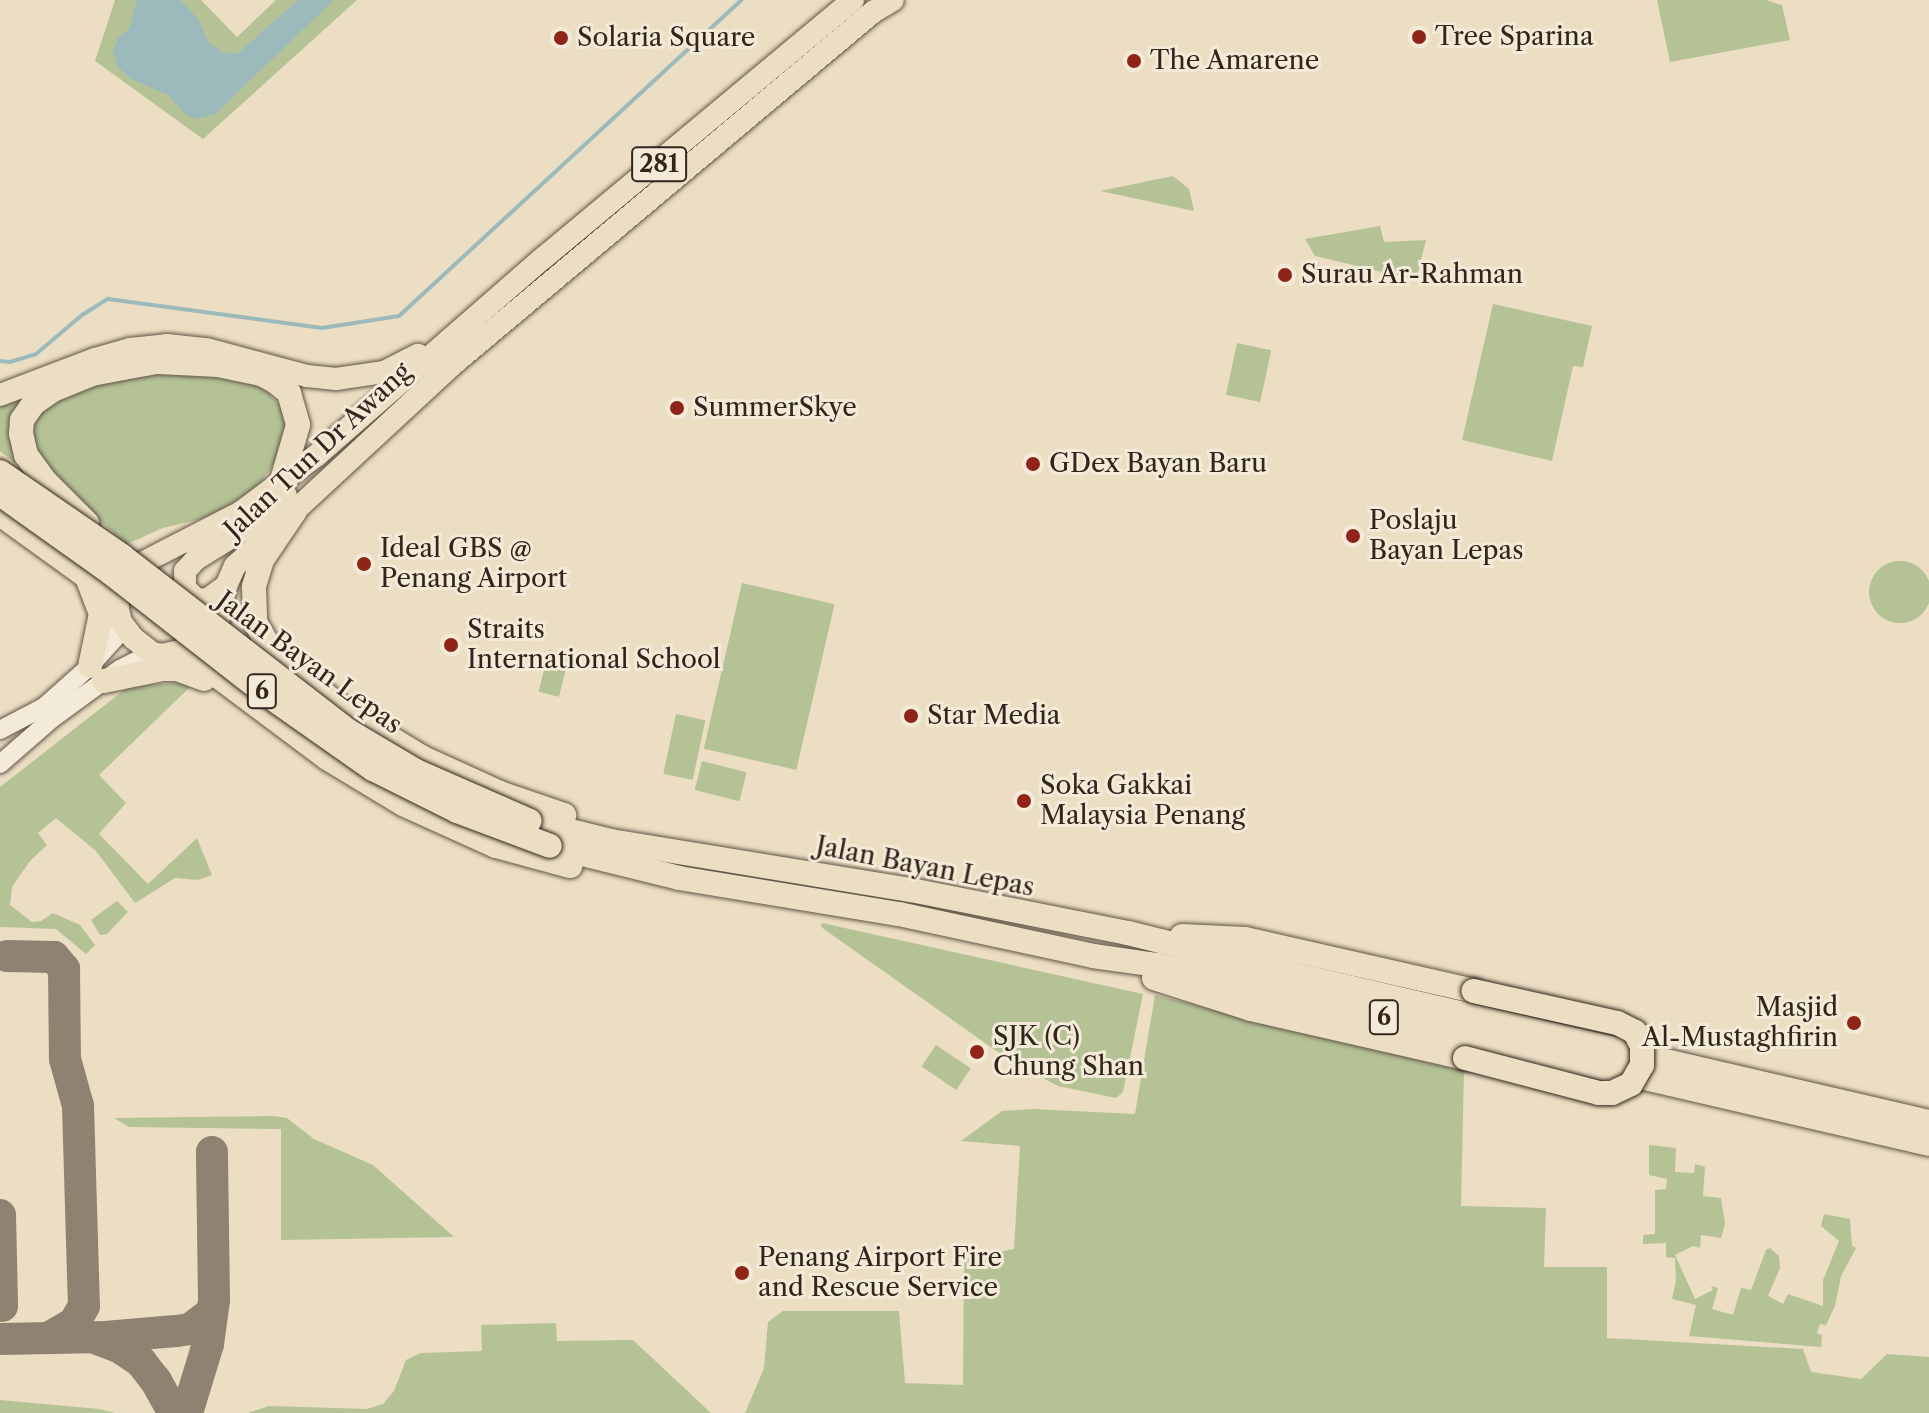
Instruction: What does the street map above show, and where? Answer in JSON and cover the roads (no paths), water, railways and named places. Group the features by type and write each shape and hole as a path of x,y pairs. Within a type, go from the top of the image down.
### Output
{"highway":[{"path":"122,556 64,502 26,455 21,434 22,420 33,404 53,390 92,374 158,362 218,365 261,374 289,393 297,411 296,441 282,480"},
{"name":"Jalan Bayan Lepas","path":"0,472 122,556 261,666 382,753 452,788 530,821 611,841 911,890 1128,933 1929,1122"},
{"name":"Jalan Bayan Lepas","path":"0,494 349,754 444,805 550,846 679,878 899,914 1093,956 1172,968 1929,1144"},
{"path":"295,511 262,560 254,587 255,622 273,653 347,712 423,758 500,793 664,849"},
{"path":"0,514 108,593 119,613"},
{"path":"86,576 101,614 97,673 177,669 192,672 256,706"},
{"path":"179,653 200,663 370,786 496,846 584,870 679,878"},
{"path":"1093,956 1251,1009 1465,1058 1599,1093 1612,1093 1631,1084 1642,1065 1642,1046 1635,1032 1617,1023 1245,939 1128,933"}],"main road":[{"name":"Jalan Tun Dr Awang","path":"119,613 120,578 134,565 210,531 317,455 469,322 853,0"},
{"name":"Jalan Tun Dr Awang","path":"152,653 179,653 201,646 211,637 221,618 226,586 235,566 452,365 873,12 893,0"},
{"path":"0,395 95,359 130,349 167,345 206,349 307,376 360,377 384,372 406,362 469,322"},
{"path":"226,586 208,599 197,600 185,588 185,571 196,559 245,529 305,479 317,455"},
{"path":"119,613 139,645 152,653"}],"street":[{"path":"0,764 53,718 97,673 116,637 119,613"},
{"path":"0,730 44,707 97,673 152,653"}],"water":[{"path":"137,0 180,0 198,19 209,43 223,52 237,54 298,0 334,0 216,113 199,119 187,116 168,95 130,78 118,67 113,52 118,38 129,29"}],"waterway":[{"path":"0,361 10,362 36,354 82,315 108,299 322,328 399,316 742,0"}],"place":[{"name":"Tree Sparina","path":"1419,37"},
{"name":"Solaria Square","path":"561,38"},
{"name":"The Amarene","path":"1134,61"},
{"name":"Surau Ar-Rahman","path":"1285,275"},
{"name":"SummerSkye","path":"677,408"},
{"name":"GDex Bayan Baru","path":"1033,464"},
{"name":"Poslaju Bayan Lepas","path":"1353,536"},
{"name":"Ideal GBS @ Penang Airport","path":"364,564"},
{"name":"Straits International School","path":"451,645"},
{"name":"Star Media","path":"911,716"},
{"name":"Soka Gakkai Malaysia Penang","path":"1024,801"},
{"name":"Masjid Al-Mustaghfirin","path":"1854,1023"},
{"name":"SJK (C) Chung Shan","path":"977,1052"},
{"name":"Penang Airport Fire and Rescue Service","path":"742,1273"}]}
